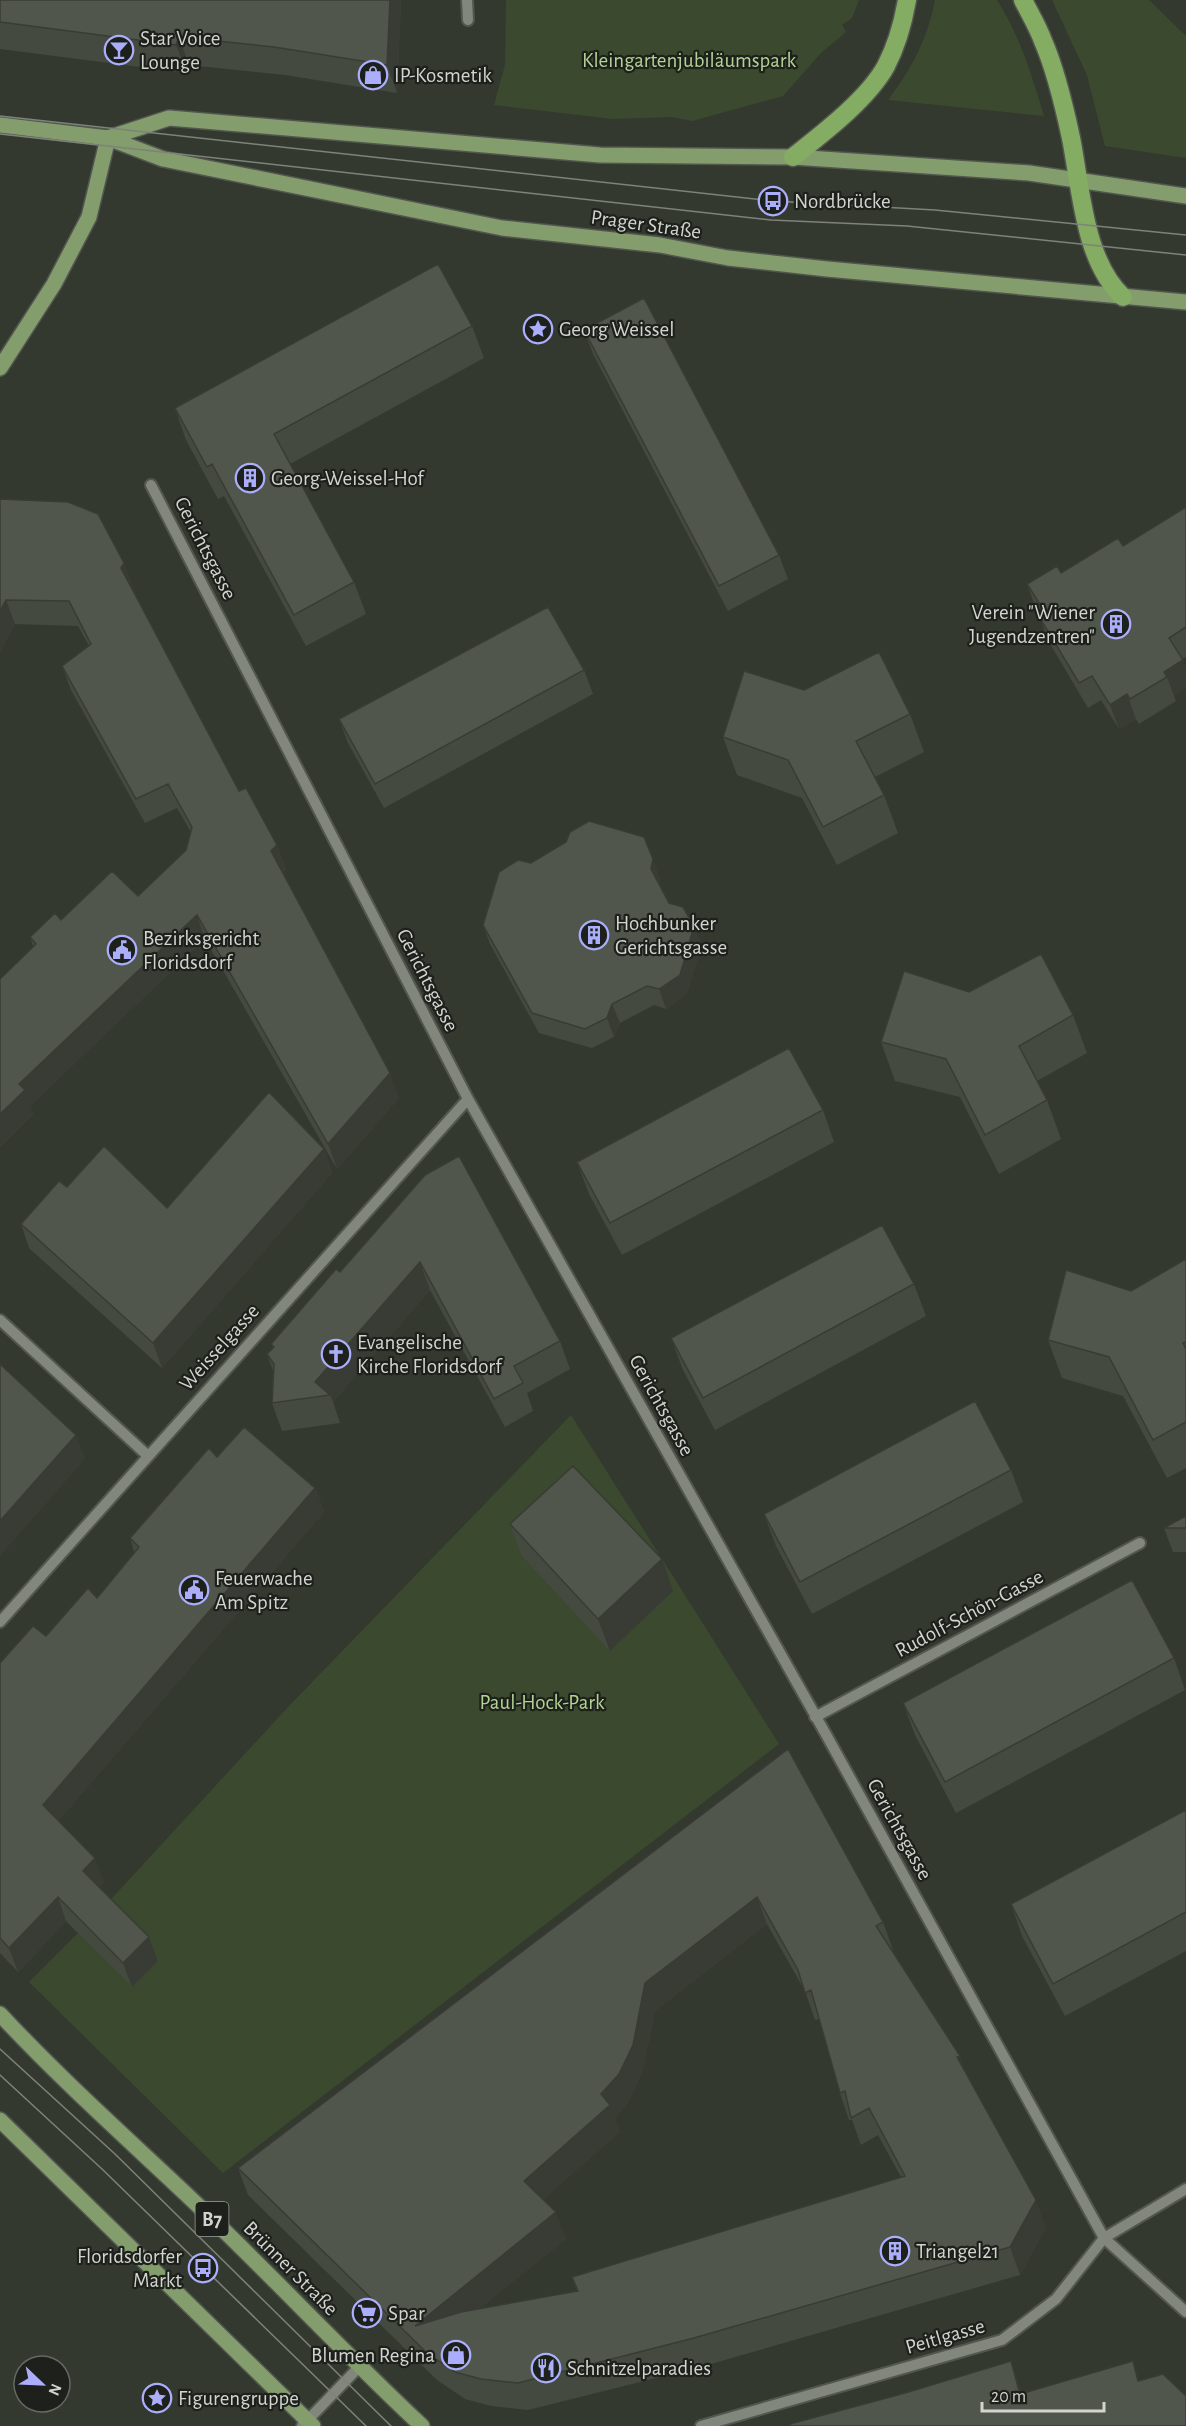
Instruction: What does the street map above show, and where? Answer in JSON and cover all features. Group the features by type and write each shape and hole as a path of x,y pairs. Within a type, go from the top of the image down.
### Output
{"highway":[{"path":"793,157 831,126 864,94 885,68 902,30 908,0"},
{"path":"1023,0 1044,42 1071,138 1077,180 1094,246 1104,273 1113,288 1123,297"}],"main road":[{"name":"Prager Straße","path":"108,138 169,118 600,155 793,157 1029,173 1186,196"},
{"name":"Prager Straße","path":"0,125 108,138 163,159 502,228 660,245 750,261 1186,302"},
{"path":"0,368 54,284 90,217 108,138"},
{"name":"Brünner Straße","path":"0,2014 31,2047 215,2222 359,2367 422,2426"},
{"path":"0,2120 307,2424"}],"street":[{"path":"467,0 468,20"},
{"name":"Gerichtsgasse","path":"151,485 468,1099 1104,2238 1186,2312"},
{"name":"Weisselgasse","path":"0,1622 147,1455 468,1099"},
{"path":"0,1320 147,1455"},
{"name":"Rudolf-Schön-Gasse","path":"815,1717 1140,1543"},
{"name":"Peitlgasse","path":"701,2426 1002,2340 1056,2299 1104,2238 1186,2189"},
{"path":"307,2424 359,2367"}],"green space":[{"name":"Kleingartenjubiläumspark","path":"506,0 859,0 852,18 842,25 846,32 821,53 783,96 692,121 672,117 613,119 494,105 505,65"},
{"path":"935,0 997,0 1019,42 1044,116 888,100 918,53"},
{"path":"1052,0 1149,0 1186,36 1186,158 1105,146 1087,75"},
{"name":"Paul-Hock-Park","path":"571,1415 779,1744 223,2173 29,1982 78,1933 132,1987 104,1907 288,1707"}],"building":[{"path":"0,0 390,0 387,65 274,47 179,37 176,45 0,22"},
{"name":"Georg-Weissel-Hof","path":"438,264 472,326 274,434 354,582 294,615 212,464 207,467 175,408"},
{"path":"644,298 779,555 719,586 584,330"},
{"path":"0,499 68,502 98,514 124,563 121,568 239,791 246,788 277,845 271,851 390,1073 328,1144 197,915 19,1084 25,1090 0,1114 0,979 36,944 30,937 55,913 61,920 112,871 138,896 186,850 192,827 168,784 136,799 62,666 91,644 69,601 6,600 0,611"},
{"name":"Verein \"Wiener Jugendzentren\"","path":"1186,507 1186,627 1169,638 1183,660 1164,672 1167,677 1130,699 1127,694 1110,705 1092,676 1079,683 1040,618 1046,614 1027,584 1057,566 1061,573 1118,538 1123,546"},
{"path":"548,607 584,670 375,784 339,719"},
{"path":"879,652 910,714 856,741 884,795 823,827 788,760 723,737 744,671 804,690"},
{"name":"Hochbunker Gerichtsgasse","path":"589,821 644,837 653,859 651,869 669,903 683,907 694,926 680,975 659,989 647,986 612,1004 607,1018 585,1029 532,1013 483,925 499,872 518,860 531,863 566,842 570,832"},
{"path":"1041,954 1073,1015 1019,1046 1047,1100 985,1135 946,1059 881,1042 904,971 969,992"},
{"path":"789,1048 823,1110 610,1223 577,1162"},
{"path":"269,1092 324,1149 153,1343 21,1224 59,1181 67,1187 104,1146 167,1208"},
{"path":"459,1156 560,1341 514,1366 523,1383 494,1399 420,1262 315,1382 330,1395 272,1403 274,1364 267,1354 274,1347 271,1344 336,1269 340,1272 425,1175"},
{"path":"882,1225 914,1284 703,1398 671,1338"},
{"path":"1186,1259 1186,1342 1183,1343 1186,1349 1186,1422 1153,1440 1109,1357 1048,1340 1066,1270 1131,1291"},
{"path":"0,1364 76,1435 0,1521"},
{"path":"975,1401 1011,1470 800,1582 764,1514"},
{"path":"244,1427 315,1488 43,1805 95,1858 83,1871 149,1937 123,1963 58,1897 9,1948 0,1938 0,1663 33,1626 46,1636 88,1588 97,1598 139,1547 130,1538 209,1448 217,1457"},
{"path":"573,1466 662,1559 598,1619 510,1524"},
{"path":"1186,1516 1186,1528 1164,1528"},
{"path":"1132,1580 1174,1658 945,1782 903,1703"},
{"path":"788,1749 883,1922 876,1926 960,2056 957,2057 1036,2200 1010,2247 694,2338 518,2383 481,2379 455,2372 427,2353 238,2168","holes":["757,1897 798,1970 805,1993 811,1990 840,2093 845,2091 851,2118 869,2108 905,2176 572,2277 578,2291 461,2312 415,2326 556,2212 524,2181 610,2105 601,2094 619,2074 633,2045 645,1983"]},
{"path":"1186,1810 1186,1912 1053,1984 1011,1904"},
{"path":"1011,2361 1020,2394 1133,2361 1138,2381 1163,2374 1186,2396 1186,2426 790,2426 790,2424"}],"tram line":[{"path":"0,116 773,201 935,210 1186,235"},
{"path":"0,134 771,220 907,226 1186,255"},
{"path":"0,2049 115,2154 391,2426"},
{"path":"0,2075 102,2169 366,2426"}],"place":[{"name":"Star Voice Lounge","path":"119,50"},
{"name":"IP-Kosmetik","path":"373,75"},
{"name":"Nordbrücke","path":"773,201"},
{"name":"Georg Weissel","path":"538,329"},
{"name":"Georg-Weissel-Hof","path":"250,478"},
{"name":"Verein \"Wiener Jugendzentren\"","path":"1116,624"},
{"name":"Hochbunker Gerichtsgasse","path":"594,935"},
{"name":"Bezirksgericht Floridsdorf","path":"122,950"},
{"name":"Evangelische Kirche Floridsdorf","path":"336,1354"},
{"name":"Feuerwache Am Spitz","path":"194,1590"},
{"name":"Triangel21","path":"895,2251"},
{"name":"Floridsdorfer Markt","path":"203,2268"},
{"name":"Spar","path":"367,2313"},
{"name":"Blumen Regina","path":"456,2355"},
{"name":"Schnitzelparadies","path":"546,2368"},
{"name":"Figurengruppe","path":"157,2398"}]}
